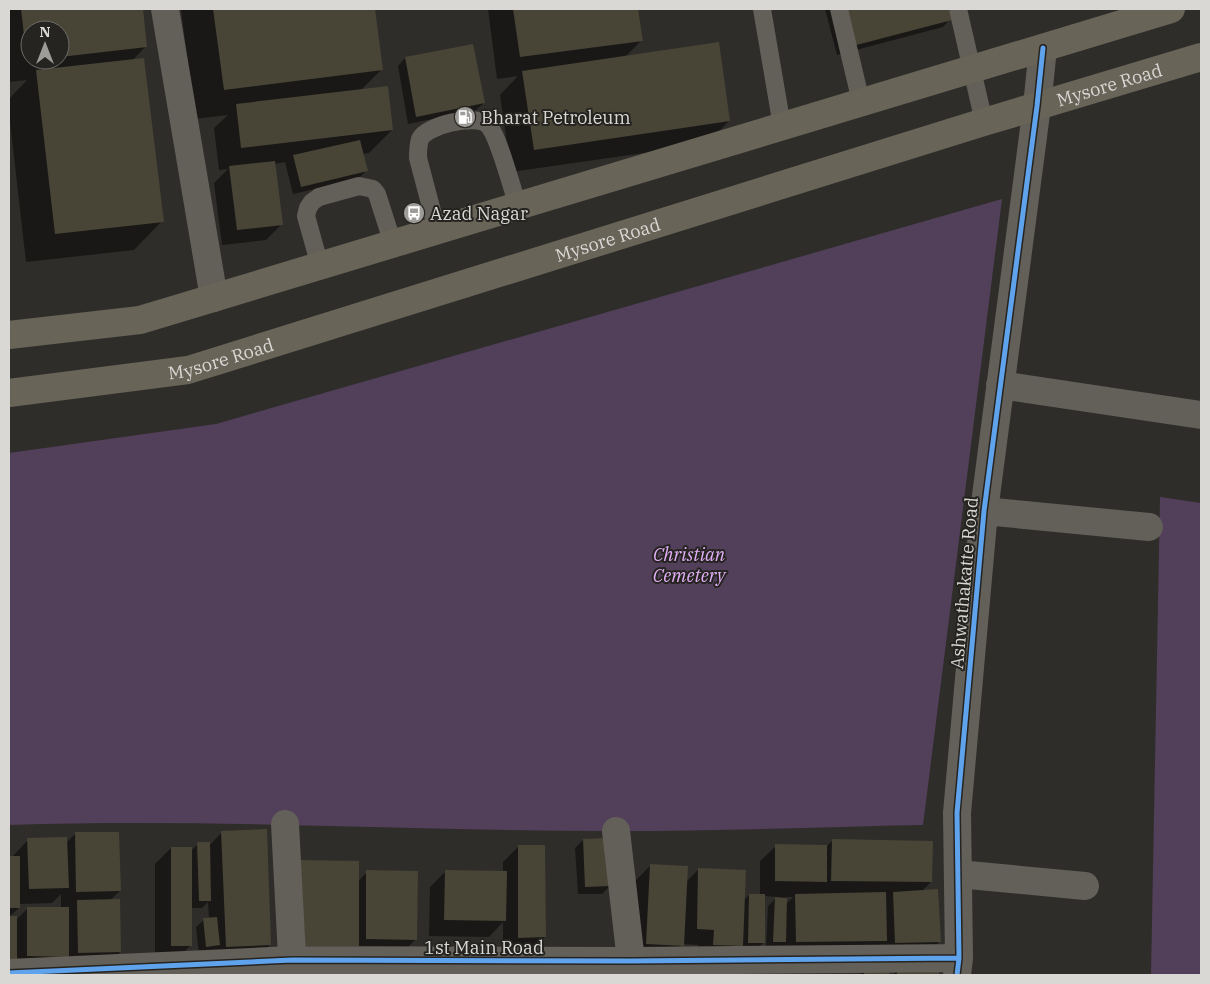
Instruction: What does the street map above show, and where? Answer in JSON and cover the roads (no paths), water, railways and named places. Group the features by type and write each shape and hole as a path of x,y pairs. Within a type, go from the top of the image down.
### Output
{"highway":[{"path":"9,335 140,320 1171,9"},
{"name":"Mysore Road","path":"9,393 188,370 984,122 1201,57"}],"street":[{"path":"165,9 214,298"},
{"name":"Ashwathakatte Road","path":"958,966 956,813 984,511 1043,48"},
{"path":"1000,384 1201,415"},
{"path":"984,511 1149,527"},
{"path":"285,824 292,968"},
{"path":"616,831 631,968"},
{"path":"958,874 1085,886"},
{"name":"1st Main Road","path":"9,973 292,968 958,966"}],"lane":[{"path":"762,9 782,126"},
{"path":"839,9 861,102"},
{"path":"958,9 984,122"},
{"path":"437,230 418,158 418,148 421,138 444,123 482,121 488,124 496,141 518,206"},
{"path":"320,266 306,216 312,202 319,197 359,186 373,189 377,194 393,244"}],"place":[{"name":"Bharat Petroleum","path":"465,117"},
{"name":"Azad Nagar","path":"414,213"}],"park label":[{"name":"Christian Cemetery","path":"689,564"}]}
